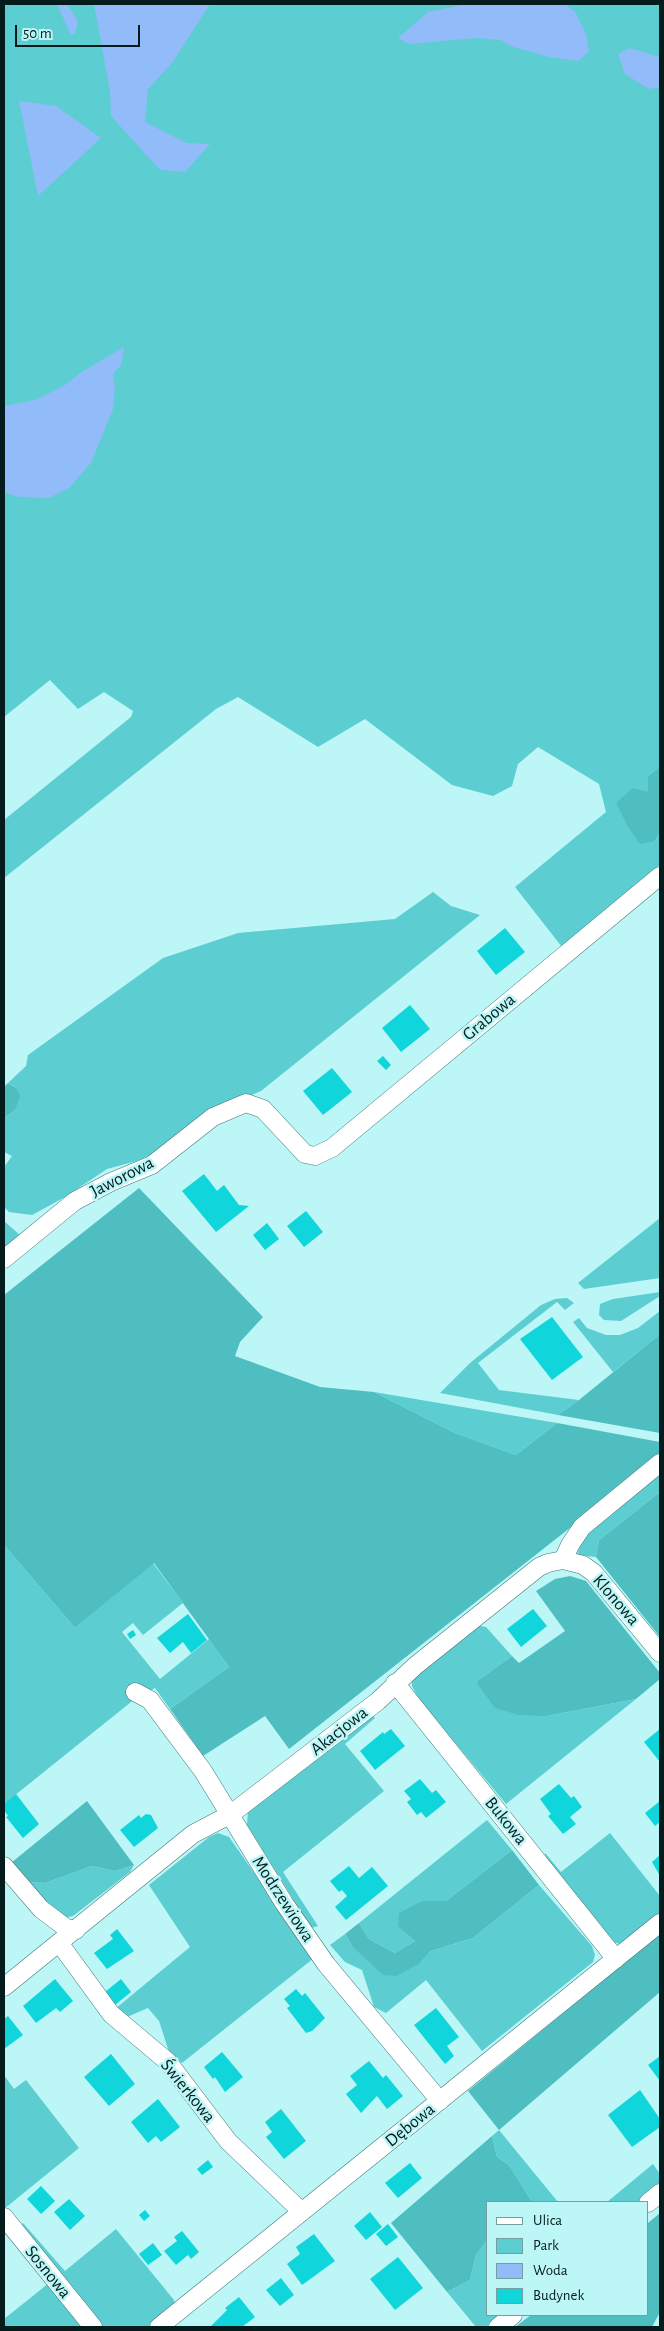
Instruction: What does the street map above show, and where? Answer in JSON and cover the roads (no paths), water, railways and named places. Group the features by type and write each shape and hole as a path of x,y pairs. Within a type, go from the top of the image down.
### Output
{"street":[{"name":"Grabowa","path":"246,1103 263,1109 305,1154 315,1156 332,1148 660,876"},
{"name":"Jaworowa","path":"4,1259 75,1201 111,1182 152,1165 213,1117 246,1103"},
{"path":"563,1560 570,1544 582,1527 660,1463"},
{"name":"Klonowa","path":"563,1560 583,1565 594,1573 660,1652"},
{"name":"Akacjowa","path":"4,1987 60,1944 193,1834 231,1814 378,1700 395,1683 539,1567 563,1560"},
{"name":"Bukowa","path":"395,1683 616,1959"},
{"name":"Modrzewiowa","path":"135,1692 150,1700 203,1771 284,1903 326,1964 440,2101"},
{"path":"4,1866 40,1909 66,1928 76,1930"},
{"name":"Dębowa","path":"159,2327 660,1923"},
{"name":"Świerkowa","path":"60,1944 111,2014 168,2062 228,2141 302,2212"},
{"path":"649,2202 660,2193"},
{"name":"Sosnowa","path":"4,2217 92,2327"},
{"path":"498,2327 512,2316"}],"water":[{"path":"57,4 67,4 78,21 75,34 71,35"},
{"path":"94,4 210,4 172,63 148,89 145,122 187,143 210,144 185,172 160,170 111,116 110,91"},
{"path":"468,4 565,4 576,13 586,34 589,52 578,61 549,57 510,46 501,40 477,38 409,44 398,38 428,12"},
{"path":"629,48 660,57 660,87 649,89 625,74 618,54"},
{"path":"19,101 56,106 101,138 38,196"},
{"path":"124,347 121,365 113,374 115,387 113,409 91,463 69,488 49,498 19,497 4,492 4,406 35,400 65,385 80,373"}]}
